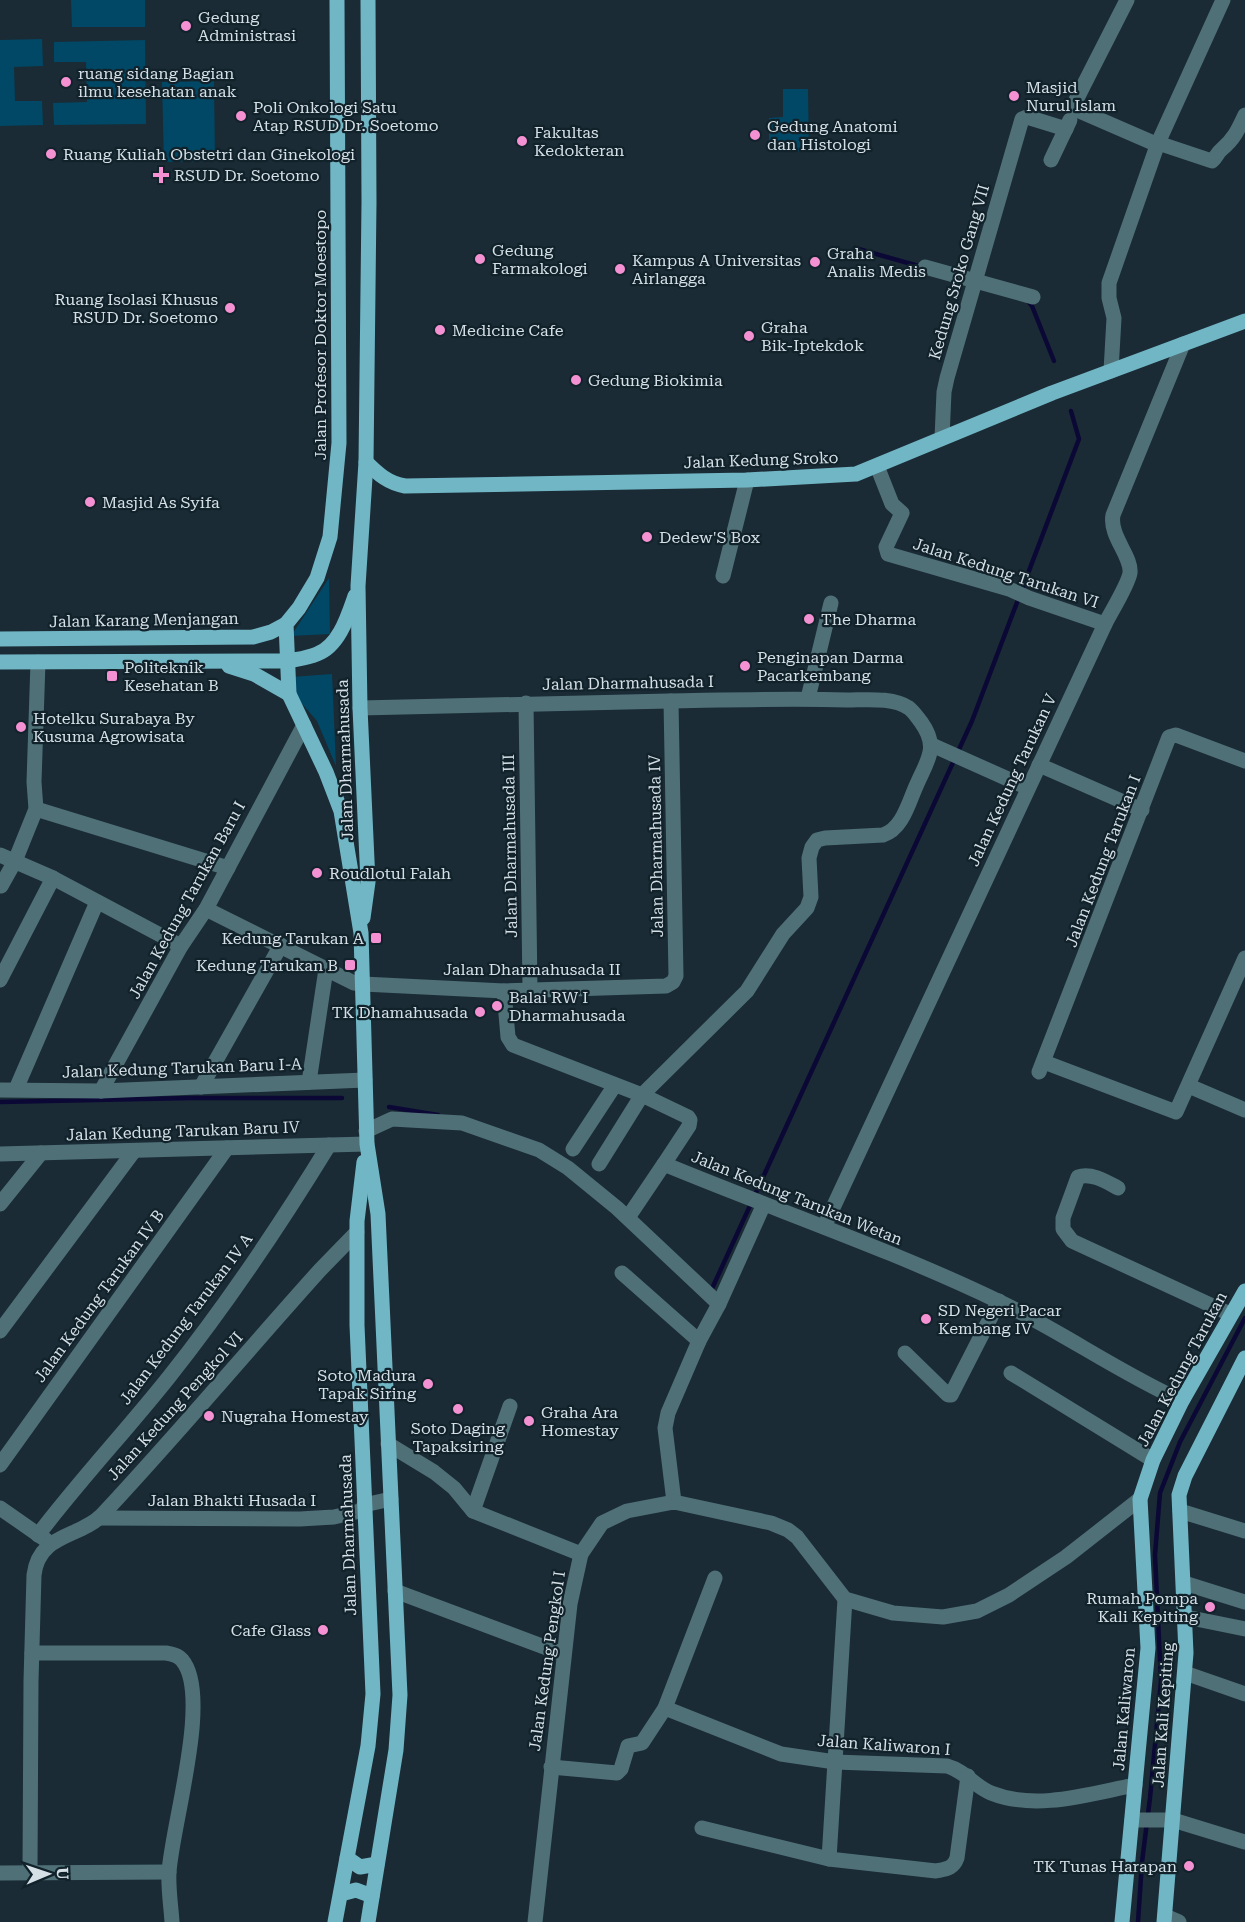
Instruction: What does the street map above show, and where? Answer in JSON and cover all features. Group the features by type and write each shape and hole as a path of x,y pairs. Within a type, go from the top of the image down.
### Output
{"main road":[{"name":"Jalan Profesor Doktor Moestopo","path":"286,624 299,608 317,578 330,537 339,443 337,0"},
{"path":"0,662 288,661 318,654 330,647 337,638 358,586 366,462 369,202 368,0"},
{"name":"Jalan Kedung Sroko","path":"366,462 386,480 405,486 747,480 856,474 1111,371 1245,321"},
{"name":"Jalan Dharmahusada","path":"358,586 360,708 368,882 361,933"},
{"name":"Jalan Karang Menjangan","path":"0,639 253,637 271,632 286,624"},
{"path":"286,624 289,694"},
{"path":"218,662 254,674 289,694"},
{"name":"Jalan Dharmahusada","path":"289,694 326,772 341,811 361,933 367,1137 378,1214 400,1695 396,1750 368,1922"},
{"name":"Jalan Dharmahusada","path":"335,1922 368,1746 373,1694 357,1325 357,1232 367,1137"},
{"name":"Jalan Kedung Tarukan","path":"1140,1499 1153,1460 1182,1401 1245,1291"},
{"name":"Jalan Kali Kepiting","path":"1169,1920 1171,1820 1185,1674 1186,1617 1180,1511 1181,1485 1245,1358"},
{"name":"Jalan Kaliwaron","path":"1122,1922 1136,1819 1135,1785 1148,1647 1140,1499"},
{"path":"347,1857 360,1867 377,1864"},
{"path":"341,1894 356,1890 372,1896"}],"street":[{"path":"1052,160 1075,109 1074,104 1126,0"},
{"path":"1111,371 1114,318 1109,298 1109,283 1158,144 1223,0"},
{"path":"1075,109 1158,144 1190,152 1209,161 1213,160 1219,151 1231,142 1245,115"},
{"name":"Kedung Sroko Gang VII","path":"942,438 944,392 973,283 1022,119 1027,117 1066,129"},
{"path":"925,267 973,283 1033,297"},
{"name":"Jalan Kedung Tarukan V","path":"824,1227 1130,573 1112,526 1113,516 1183,344"},
{"name":"Jalan Kedung Tarukan VI","path":"877,466 892,504 902,513 886,547 888,554 1009,589 1105,624"},
{"path":"723,576 747,480"},
{"path":"808,698 831,603"},
{"path":"1,886 15,861 36,809 34,782 38,662"},
{"name":"Jalan Dharmahusada I","path":"360,708 808,698 878,701 908,707 926,728 932,745"},
{"name":"Jalan Dharmahusada IV","path":"666,986 673,982 676,976 671,701"},
{"name":"Jalan Dharmahusada III","path":"526,703 530,989"},
{"name":"Jalan Kedung Tarukan Baru I","path":"101,1091 181,946 206,909 304,725"},
{"name":"Jalan Kedung Tarukan I","path":"1189,1086 1176,1112 1041,1067 1171,736 1176,735 1245,761"},
{"path":"599,1164 642,1095 747,991 783,934 807,908 811,897 809,858 817,840 883,835 898,825 929,757 932,745 1028,788"},
{"path":"1039,765 1142,810"},
{"path":"36,809 228,868"},
{"path":"0,855 53,878 181,946"},
{"path":"0,980 53,878"},
{"path":"16,1089 97,902"},
{"path":"206,909 354,983 363,984"},
{"path":"201,1087 281,945"},
{"path":"1245,958 1189,1086 1245,1110"},
{"path":"309,1082 326,969"},
{"name":"Jalan Dharmahusada II","path":"363,984 504,991 666,986"},
{"name":"Jalan Kedung Tarukan Wetan","path":"504,991 508,1037 513,1045 642,1095 688,1116 689,1126 664,1164 824,1227 999,1301 1182,1401"},
{"name":"Jalan Kedung Tarukan Baru I-A","path":"0,1090 101,1091 365,1080"},
{"path":"573,1149 615,1085"},
{"path":"367,1137 392,1119 462,1123 539,1150 568,1168 624,1214 719,1304"},
{"name":"Jalan Kedung Tarukan Baru IV","path":"0,1154 329,1145 367,1137"},
{"name":"Jalan Kedung Tarukan IV A","path":"30,1871 35,1564 44,1540 64,1501 169,1377 287,1214 329,1145"},
{"name":"Jalan Kedung Tarukan IV B","path":"0,1465 227,1148"},
{"path":"0,1331 134,1151"},
{"path":"0,1204 41,1153"},
{"path":"631,1213 664,1164"},
{"path":"1118,1188 1101,1179 1085,1175 1078,1177 1063,1218 1063,1229 1072,1241 1230,1314"},
{"path":"674,1502 665,1423 672,1401 699,1341 719,1304 757,1201"},
{"name":"Jalan Kedung Pengkol VI","path":"44,1540 99,1518 313,1278 357,1232"},
{"path":"622,1273 699,1341"},
{"path":"905,1353 948,1395 951,1395 999,1301"},
{"path":"1011,1373 1153,1460"},
{"path":"473,1511 510,1406"},
{"path":"388,1444 434,1472 454,1488 473,1511 580,1554"},
{"name":"Jalan Bhakti Husada I","path":"99,1518 300,1519 334,1517 391,1499"},
{"path":"829,1859 845,1599 893,1613 944,1617 977,1611 1009,1594 1066,1557 1140,1499"},
{"name":"Jalan Kedung Pengkol I","path":"534,1922 570,1604 580,1554 602,1523 627,1511 674,1502 771,1523 788,1530 807,1548 845,1599"},
{"path":"0,1508 44,1540"},
{"path":"1180,1511 1245,1531"},
{"path":"551,1767 617,1773 621,1769 628,1746 642,1743 665,1708 715,1578"},
{"path":"1184,1583 1245,1602"},
{"path":"395,1590 563,1654"},
{"path":"1186,1617 1245,1629"},
{"path":"32,1653 166,1653 179,1657 184,1662 192,1690 193,1726 169,1872 172,1922"},
{"path":"1185,1674 1245,1694"},
{"name":"Jalan Kaliwaron I","path":"665,1708 781,1754 835,1762 947,1766 968,1776 980,1788 994,1794 1026,1800 1054,1800 1135,1785"},
{"path":"702,1828 829,1859 936,1871 950,1868 957,1858 968,1776"},
{"path":"1136,1819 1171,1820 1245,1842"},
{"path":"0,1873 30,1871 169,1872"}],"shaded area":[{"path":"71,0 145,0 145,27 72,27"},
{"path":"42,39 43,66 14,67 15,101 42,101 43,125 0,126 0,40"},
{"path":"145,40 146,124 54,125 53,103 87,102 86,62 54,62 54,42"},
{"path":"214,81 215,161 164,162 162,82"},
{"path":"783,89 808,89 809,151 769,152 769,118 783,117"},
{"path":"329,578 330,634 291,636"},
{"path":"332,674 336,766 317,721 292,692 291,677"}],"waterway":[{"path":"855,248 922,267"},
{"path":"1028,301 1054,361"},
{"path":"710,1293 972,721 1079,439 1071,411"},
{"path":"0,1102 342,1098"},
{"path":"389,1107 438,1115"},
{"path":"1138,1922 1161,1681 1155,1555 1160,1493 1180,1442 1245,1318"}],"place":[{"name":"Gedung Administrasi","path":"186,26"},
{"name":"ruang sidang Bagian ilmu kesehatan anak","path":"66,82"},
{"name":"Masjid Nurul Islam","path":"1014,96"},
{"name":"Poli Onkologi Satu Atap RSUD Dr. Soetomo","path":"241,116"},
{"name":"Gedung Anatomi dan Histologi","path":"755,135"},
{"name":"Fakultas Kedokteran","path":"522,141"},
{"name":"Ruang Kuliah Obstetri dan Ginekologi","path":"51,154"},
{"name":"RSUD Dr. Soetomo","path":"161,175"},
{"name":"Gedung Farmakologi","path":"480,259"},
{"name":"Graha Analis Medis","path":"815,262"},
{"name":"Kampus A Universitas Airlangga","path":"620,269"},
{"name":"Ruang Isolasi Khusus RSUD Dr. Soetomo","path":"230,308"},
{"name":"Medicine Cafe","path":"440,330"},
{"name":"Graha Bik-Iptekdok","path":"749,336"},
{"name":"Gedung Biokimia","path":"576,380"},
{"name":"Masjid As Syifa","path":"90,502"},
{"name":"Dedew'S Box","path":"647,537"},
{"name":"The Dharma","path":"809,619"},
{"name":"Penginapan Darma Pacarkembang","path":"745,666"},
{"name":"Politeknik Kesehatan B","path":"112,676"},
{"name":"Hotelku Surabaya By Kusuma Agrowisata","path":"21,727"},
{"name":"Roudlotul Falah","path":"317,873"},
{"name":"Kedung Tarukan A","path":"376,938"},
{"name":"Kedung Tarukan B","path":"350,965"},
{"name":"Balai RW I Dharmahusada","path":"497,1006"},
{"name":"TK Dhamahusada","path":"480,1012"},
{"name":"SD Negeri Pacar Kembang IV","path":"926,1319"},
{"name":"Soto Madura Tapak Siring","path":"428,1384"},
{"name":"Soto Daging Tapaksiring","path":"458,1409"},
{"name":"Nugraha Homestay","path":"209,1416"},
{"name":"Graha Ara Homestay","path":"529,1421"},
{"name":"Rumah Pompa Kali Kepiting","path":"1210,1607"},
{"name":"Cafe Glass","path":"323,1630"},
{"name":"TK Tunas Harapan","path":"1189,1866"}]}
